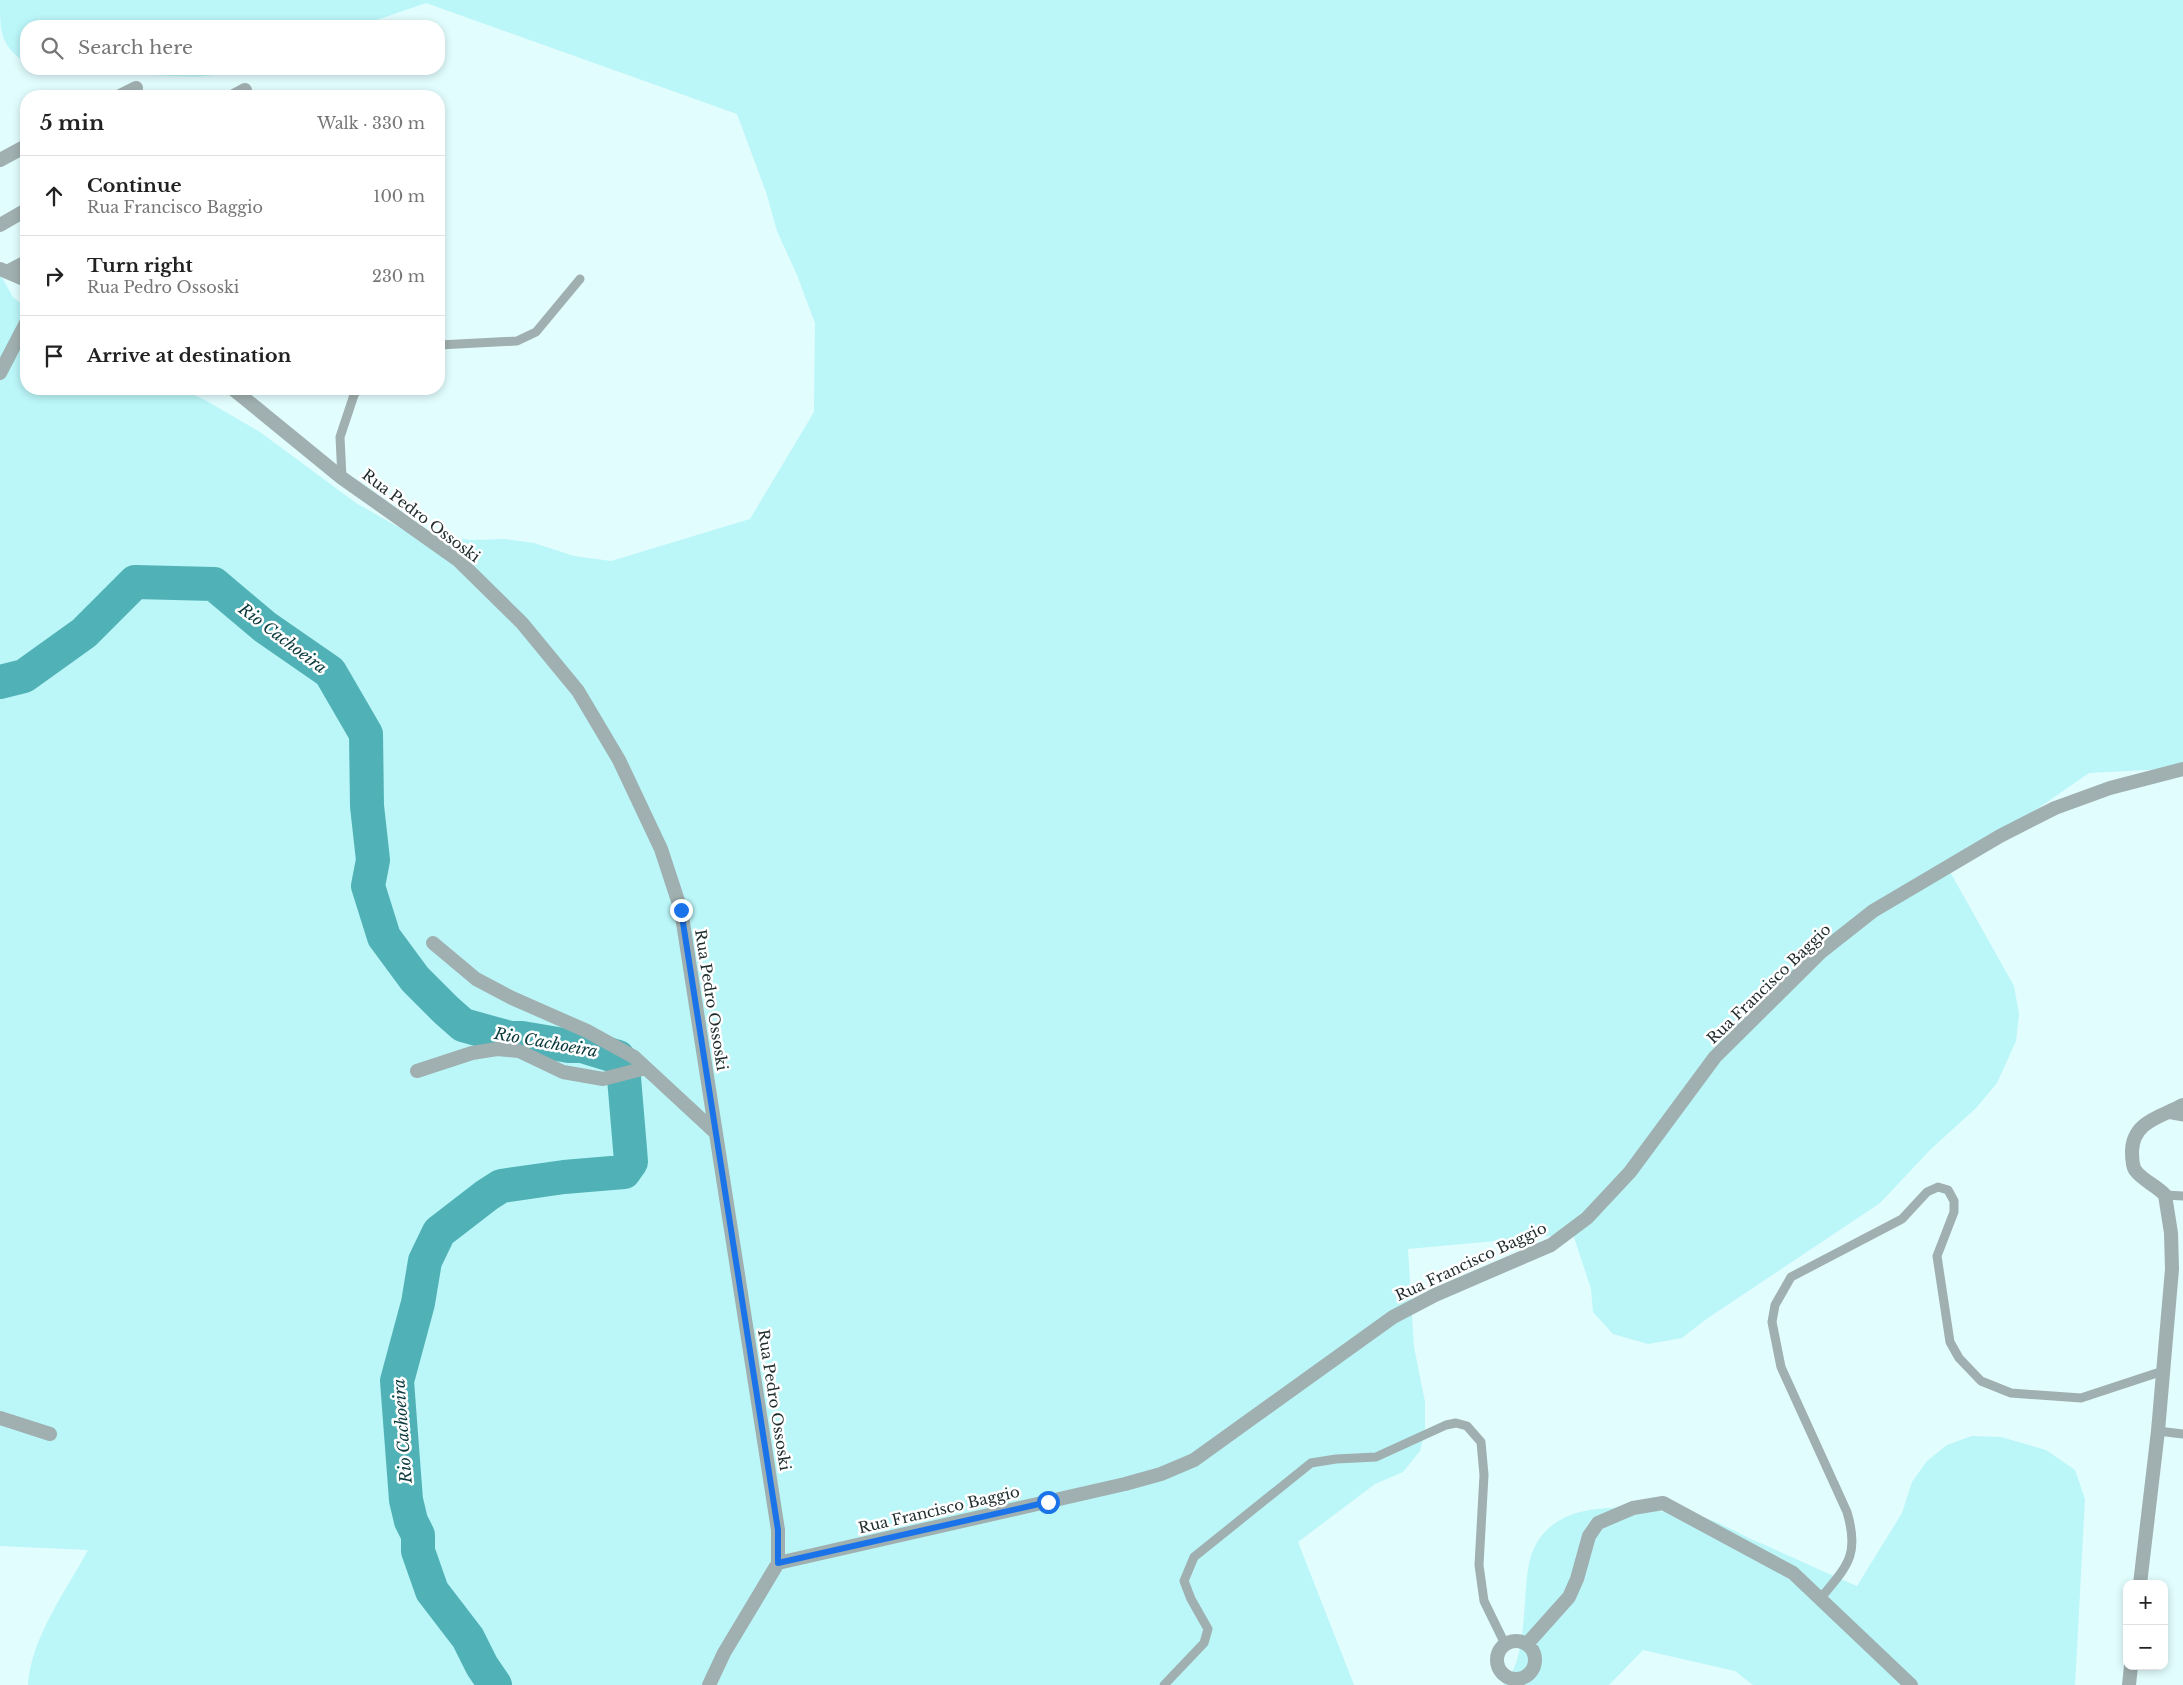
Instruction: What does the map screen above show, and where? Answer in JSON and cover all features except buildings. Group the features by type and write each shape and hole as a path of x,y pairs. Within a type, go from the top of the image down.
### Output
{"street":[{"path":"132,90 136,88"},
{"path":"0,160 20,149"},
{"path":"0,225 20,213"},
{"path":"4,270 20,264"},
{"path":"4,270 20,277"},
{"path":"0,373 20,335"},
{"name":"Rua Pedro Ossoski","path":"240,395 342,478 458,560 522,623 578,691 619,760 661,848 681,910 778,1530 778,1563"},
{"name":"Rua Francisco Baggio","path":"778,1563 1125,1484 1161,1474 1194,1460 1267,1410 1393,1317 1434,1295 1551,1245 1587,1218 1630,1172 1715,1057 1821,952 1873,911 2000,836 2055,808 2110,788 2183,769"},
{"path":"433,943 476,979 512,998 587,1031 634,1057 715,1132"},
{"path":"417,1071 472,1053 497,1049 519,1052 563,1072 603,1079 646,1068"},
{"path":"2140,1580 2158,1431 2172,1269 2171,1233 2165,1195 2134,1169 2132,1160 2133,1143 2137,1132 2149,1120 2183,1105"},
{"path":"0,1418 50,1434"},
{"path":"1527,1644 1569,1597 1577,1579 1589,1536 1598,1523 1632,1508 1663,1503 1793,1573 1910,1685"},
{"path":"709,1685 724,1653 778,1563"},
{"path":"1512,1641 1527,1644 1536,1656 1531,1681 1513,1679 1500,1671 1497,1664 1497,1656 1505,1644 1512,1641"},
{"path":"2129,1685 2131,1670"}],"lane":[{"path":"445,345 517,341 536,332 580,279"},
{"path":"342,478 340,437 356,395"},
{"path":"2166,1114 2183,1117"},
{"path":"1820,1599 1844,1570 1853,1549 1853,1532 1847,1512 1781,1367 1772,1322 1775,1305 1791,1277 1902,1219 1928,1192 1938,1187 1948,1190 1954,1201 1954,1212 1937,1256 1950,1342 1959,1358 1981,1381 2011,1393 2081,1398 2163,1371"},
{"path":"2165,1195 2183,1196"},
{"path":"1164,1685 1204,1643 1208,1629 1184,1581 1194,1557 1311,1463 1336,1458 1376,1457 1446,1425 1456,1423 1467,1426 1481,1442 1484,1475 1479,1565 1484,1601 1505,1644"},
{"path":"2158,1431 2183,1434"}],"shaded area":[{"path":"0,0 2183,0 2183,768 2089,773 1949,870 2014,986 2019,1014 2016,1041 1997,1083 1976,1108 1931,1149 1880,1203 1705,1320 1682,1338 1648,1344 1613,1334 1593,1312 1591,1289 1573,1234 1408,1249 1414,1347 1425,1402 1425,1431 1420,1451 1403,1472 1375,1484 1298,1542 1354,1685 28,1685 31,1667 43,1632 88,1550 0,1546 0,274 13,297 20,303 20,395 194,395 260,432 356,503 402,529 470,540 504,539 534,543 574,556 611,561 750,519 814,412 815,323 797,275 777,231 766,192 737,114 426,3 376,20 20,20 20,58 6,44 0,21"},
{"path":"125,75 216,75 195,76"},
{"path":"1972,1436 2001,1437 2046,1450 2075,1470 2085,1499 2075,1685 1753,1685 1735,1671 1643,1650 1609,1685 1503,1685 1511,1675 1520,1647 1526,1582 1535,1546 1547,1530 1563,1519 1582,1512 1603,1508 1646,1509 1705,1518 1857,1586 1902,1513 1912,1482 1927,1461 1947,1445"}],"waterway":[{"name":"Rio Cachoeira","path":"0,682 24,676 84,633 135,582 214,584 265,627 330,672 366,734 367,806 373,860 368,886 384,937 415,979 463,1025 510,1038 582,1046 618,1057 623,1066 631,1162 624,1172 564,1177 501,1186 439,1232 425,1261 418,1303 397,1381 406,1500 411,1521 418,1535 418,1551 432,1591 468,1638 482,1666 495,1685"}],"route":[{"path":"681,910 778,1530 778,1563 1048,1502"}]}
